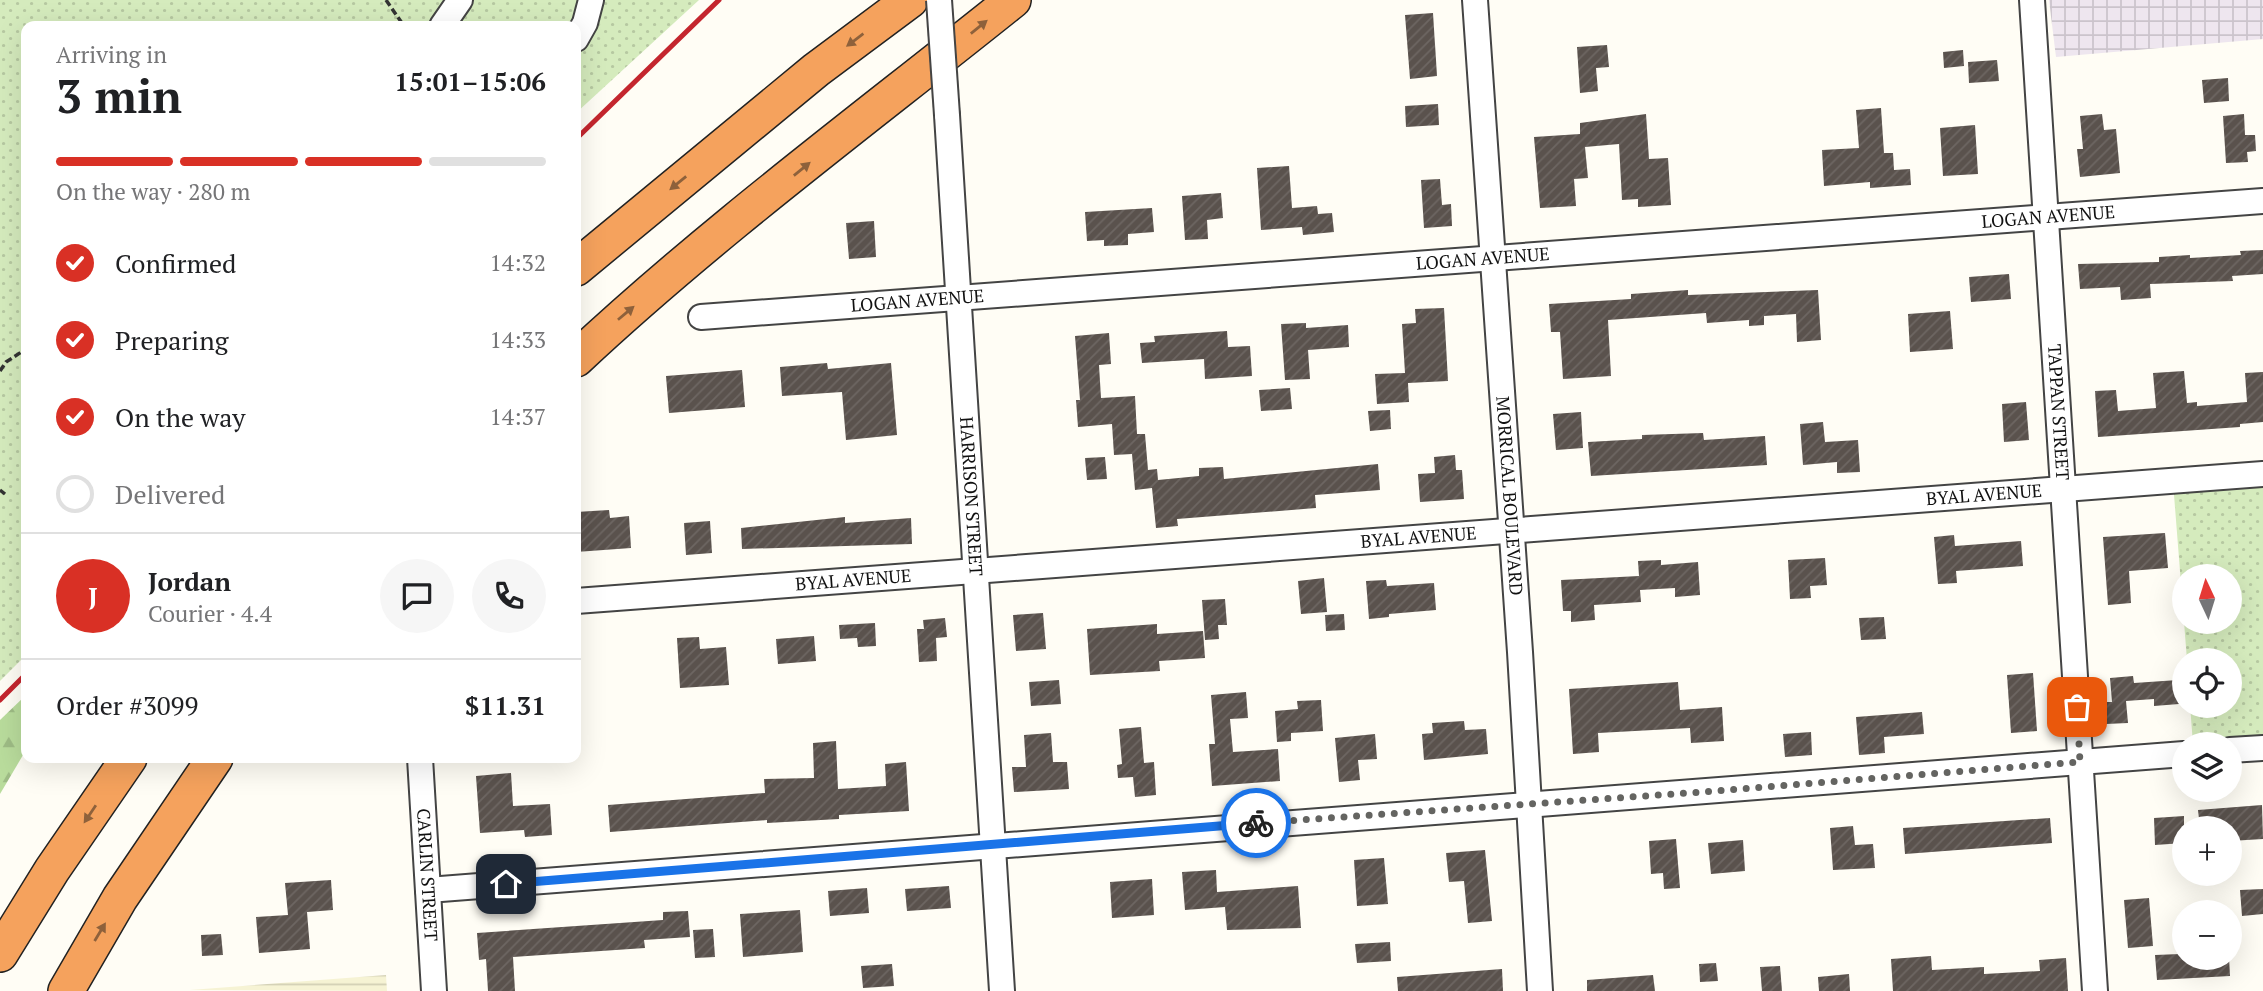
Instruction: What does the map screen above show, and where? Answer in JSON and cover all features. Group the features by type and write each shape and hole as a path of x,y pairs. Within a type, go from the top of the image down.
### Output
{"highway":[{"path":"581,264 816,70 910,0"},
{"path":"581,355 742,217 1013,0"},
{"path":"0,954 52,870 126,763"},
{"path":"66,991 120,898 212,763"}],"street":[{"path":"446,21 460,0"},
{"name":"HARRISON STREET","path":"939,0 1002,991"},
{"name":"MORRICAL BOULEVARD","path":"1475,0 1540,991"},
{"name":"TAPPAN STREET","path":"2032,0 2095,991"},
{"name":"LOGAN AVENUE","path":"701,317 2263,201"},
{"name":"BYAL AVENUE","path":"581,601 2263,474"},
{"path":"2242,749 2263,748"},
{"path":"428,890 2172,755"},
{"name":"CARLIN STREET","path":"420,763 434,991"}],"path":[{"path":"386,0 401,21"},
{"path":"0,372 6,362 21,352"},
{"path":"0,490 5,494"}],"shaded area":[{"path":"2049,0 2263,0 2263,39 2056,57"},
{"path":"386,975 387,991 190,990"}],"green space":[{"path":"0,0 699,0 581,108 581,21 21,21 21,660 0,681"},
{"path":"2263,474 2263,748 2242,747 2242,732 2192,732 2191,718 2242,718 2242,648 2186,648 2185,634 2242,634 2242,564 2179,564 2173,482"},
{"path":"21,700 21,758 0,794 0,720"}],"building":[{"path":"1433,13 1437,76 1410,79 1405,15"},
{"path":"1607,45 1609,67 1596,68 1598,91 1580,93 1577,47"},
{"path":"1963,50 1964,66 1944,68 1943,52"},
{"path":"1997,60 1999,81 1969,83 1968,62"},
{"path":"2228,78 2229,101 2204,103 2202,80"},
{"path":"1438,104 1439,125 1406,127 1405,106"},
{"path":"1881,108 1884,153 1893,153 1894,170 1910,169 1911,185 1870,188 1870,182 1824,186 1822,150 1859,148 1856,110"},
{"path":"1646,114 1649,159 1668,158 1671,205 1638,207 1638,199 1622,200 1619,144 1585,147 1588,178 1574,179 1576,206 1540,208 1534,137 1580,134 1580,123"},
{"path":"2102,114 2104,130 2116,129 2120,173 2080,177 2077,149 2083,149 2080,116"},
{"path":"2244,114 2245,135 2255,135 2256,151 2247,152 2248,162 2226,163 2223,116"},
{"path":"1975,125 1978,174 1943,176 1940,128"},
{"path":"1289,166 1292,208 1317,206 1318,214 1332,213 1334,232 1303,235 1302,227 1261,230 1257,168"},
{"path":"1440,179 1442,205 1451,204 1452,226 1424,228 1421,180"},
{"path":"1221,193 1223,218 1207,220 1208,239 1185,240 1182,196"},
{"path":"1152,208 1154,232 1128,234 1128,245 1104,246 1104,240 1087,241 1085,212"},
{"path":"874,221 876,257 849,259 846,223"},
{"path":"2263,250 2263,274 2232,276 2233,281 2150,284 2151,298 2121,300 2120,287 2080,289 2078,264 2159,262 2159,257 2241,255 2240,251"},
{"path":"2009,274 2011,299 1971,302 1969,277"},
{"path":"1688,290 1688,295 1818,290 1821,340 1797,342 1796,314 1764,316 1764,325 1749,326 1749,320 1707,323 1706,313 1608,320 1611,376 1563,379 1560,332 1551,332 1549,304 1631,299 1631,294"},
{"path":"1444,308 1448,381 1408,383 1409,402 1377,404 1375,374 1405,373 1402,324 1416,323 1415,309"},
{"path":"1950,311 1953,349 1910,352 1908,314"},
{"path":"1306,323 1306,328 1348,325 1349,347 1308,350 1310,379 1285,380 1281,324"},
{"path":"1227,331 1228,347 1250,346 1252,376 1205,379 1204,359 1142,363 1140,343 1155,342 1154,336"},
{"path":"1109,333 1111,364 1099,365 1101,398 1135,396 1137,434 1145,434 1148,470 1157,469 1158,480 1199,476 1199,468 1223,467 1224,479 1378,464 1380,490 1315,495 1316,508 1177,519 1178,526 1156,528 1152,488 1135,490 1132,454 1114,455 1112,424 1078,427 1076,400 1080,400 1075,336"},
{"path":"827,363 828,369 891,363 897,435 846,440 842,392 782,396 780,367"},
{"path":"742,370 745,407 669,413 666,376"},
{"path":"2184,371 2187,403 2197,402 2197,406 2247,402 2245,373 2263,372 2263,422 2240,424 2240,427 2098,437 2095,391 2116,390 2118,411 2156,408 2153,373"},
{"path":"1290,388 1292,409 1261,411 1259,390"},
{"path":"2026,402 2029,440 2004,442 2002,404"},
{"path":"1390,410 1391,429 1370,431 1368,411"},
{"path":"1581,412 1583,448 1556,450 1553,414"},
{"path":"1823,422 1825,442 1858,440 1860,472 1837,473 1837,462 1803,465 1800,424"},
{"path":"1703,433 1704,440 1765,436 1767,465 1591,476 1588,442 1642,439 1642,435"},
{"path":"1455,455 1456,470 1462,470 1464,499 1420,502 1418,474 1435,473 1434,457"},
{"path":"1105,457 1107,479 1087,480 1085,458"},
{"path":"609,510 610,518 629,516 631,548 581,552 581,512"},
{"path":"845,517 845,523 911,518 912,544 742,549 741,528"},
{"path":"710,521 712,553 686,555 684,523"},
{"path":"2165,533 2168,568 2129,571 2131,603 2108,605 2103,537"},
{"path":"1954,535 1955,546 2021,541 2023,566 1956,571 1957,583 1938,584 1934,537"},
{"path":"1825,558 1827,585 1810,586 1811,598 1790,599 1788,560"},
{"path":"1661,560 1661,565 1698,562 1700,595 1675,597 1675,588 1640,590 1641,602 1594,605 1595,620 1571,622 1571,611 1563,611 1561,580 1639,576 1638,561"},
{"path":"1324,578 1327,612 1301,614 1298,581"},
{"path":"1386,580 1387,586 1434,583 1436,610 1389,614 1389,617 1369,619 1366,581"},
{"path":"1225,599 1227,625 1218,625 1219,639 1205,640 1202,600"},
{"path":"1043,613 1046,649 1016,651 1013,615"},
{"path":"1344,614 1345,630 1326,631 1325,615"},
{"path":"1884,617 1886,639 1861,640 1859,618"},
{"path":"945,618 947,637 936,638 937,661 919,662 917,629 924,629 923,620"},
{"path":"875,623 876,646 858,647 857,638 840,639 839,625"},
{"path":"1157,624 1157,634 1203,631 1205,658 1159,661 1160,671 1090,675 1087,629"},
{"path":"814,636 816,661 778,664 776,639"},
{"path":"699,637 700,649 726,647 729,685 680,688 677,638"},
{"path":"2033,673 2037,731 2011,733 2007,675"},
{"path":"2133,676 2134,683 2172,680 2172,705 2154,706 2154,699 2126,701 2128,723 2106,724 2104,702 2112,702 2110,678"},
{"path":"1059,680 1061,704 1031,706 1029,682"},
{"path":"1678,682 1680,710 1722,707 1724,741 1691,743 1690,728 1598,733 1599,752 1573,754 1569,689"},
{"path":"1246,692 1248,718 1230,719 1233,752 1278,749 1280,781 1212,786 1209,744 1215,744 1211,695"},
{"path":"1321,700 1323,731 1291,733 1291,741 1277,742 1275,711 1298,709 1297,701"},
{"path":"1922,712 1924,734 1884,737 1885,753 1859,755 1856,717"},
{"path":"1464,721 1465,730 1486,729 1488,754 1424,760 1422,734 1433,733 1432,723"},
{"path":"1141,727 1144,763 1154,762 1156,795 1135,797 1133,777 1118,778 1117,765 1122,764 1119,729"},
{"path":"1811,732 1812,755 1785,757 1783,734"},
{"path":"1051,733 1053,762 1067,762 1069,789 1014,792 1012,767 1026,767 1024,735"},
{"path":"1375,734 1377,759 1358,760 1360,780 1339,782 1335,738"},
{"path":"836,741 838,789 886,786 885,764 906,762 909,811 839,815 839,819 767,823 767,820 610,832 608,805 765,793 764,779 814,778 813,743"},
{"path":"511,773 513,806 550,804 552,835 525,837 524,830 480,833 476,776"},
{"path":"2262,805 2263,839 2242,840 2242,816 2199,816 2198,810"},
{"path":"2172,817 2172,844 2155,845 2154,818"},
{"path":"2050,818 2052,843 1905,854 1903,828"},
{"path":"1853,826 1855,845 1873,844 1875,868 1833,870 1830,828"},
{"path":"1676,839 1680,888 1664,889 1663,873 1651,874 1649,841"},
{"path":"1743,840 1745,871 1711,874 1708,843"},
{"path":"1485,850 1492,921 1468,923 1464,881 1449,882 1446,853"},
{"path":"1384,858 1388,904 1357,906 1354,860"},
{"path":"1216,870 1217,892 1298,886 1301,928 1227,930 1225,907 1185,910 1182,872"},
{"path":"1152,879 1154,915 1112,918 1110,882"},
{"path":"331,880 333,910 307,912 310,949 259,953 256,917 288,915 285,883"},
{"path":"949,886 951,908 907,911 905,889"},
{"path":"867,888 869,913 830,916 828,891"},
{"path":"2263,889 2263,914 2242,916 2240,890"},
{"path":"2149,898 2153,946 2128,948 2124,900"},
{"path":"800,910 803,952 743,957 740,914"},
{"path":"688,911 690,937 644,940 645,948 513,957 515,991 488,991 486,959 479,960 477,933 663,920 663,912"},
{"path":"713,929 715,957 695,958 693,930"},
{"path":"221,934 223,955 202,956 201,935"},
{"path":"1390,942 1391,961 1357,963 1355,944"},
{"path":"2172,954 2172,970 2230,970 2230,976 2157,980 2155,955"},
{"path":"1931,956 1932,970 1984,967 1984,974 2040,971 2039,960 2066,958 2068,991 1893,991 1891,959"},
{"path":"1716,963 1718,981 1700,982 1699,964"},
{"path":"892,964 894,986 863,988 861,966"},
{"path":"1780,966 1782,991 1762,991 1760,967"},
{"path":"1502,969 1503,991 1398,991 1397,977"},
{"path":"1849,974 1850,991 1819,991 1818,977"},
{"path":"1653,975 1655,991 1587,991 1587,980"}],"railway":[{"path":"581,134 719,0"},
{"path":"0,700 21,679"}],"way so far":[{"path":"1256,823 2080,762 2077,707"}],"route":[{"path":"506,884 853,858 1256,823"}]}
